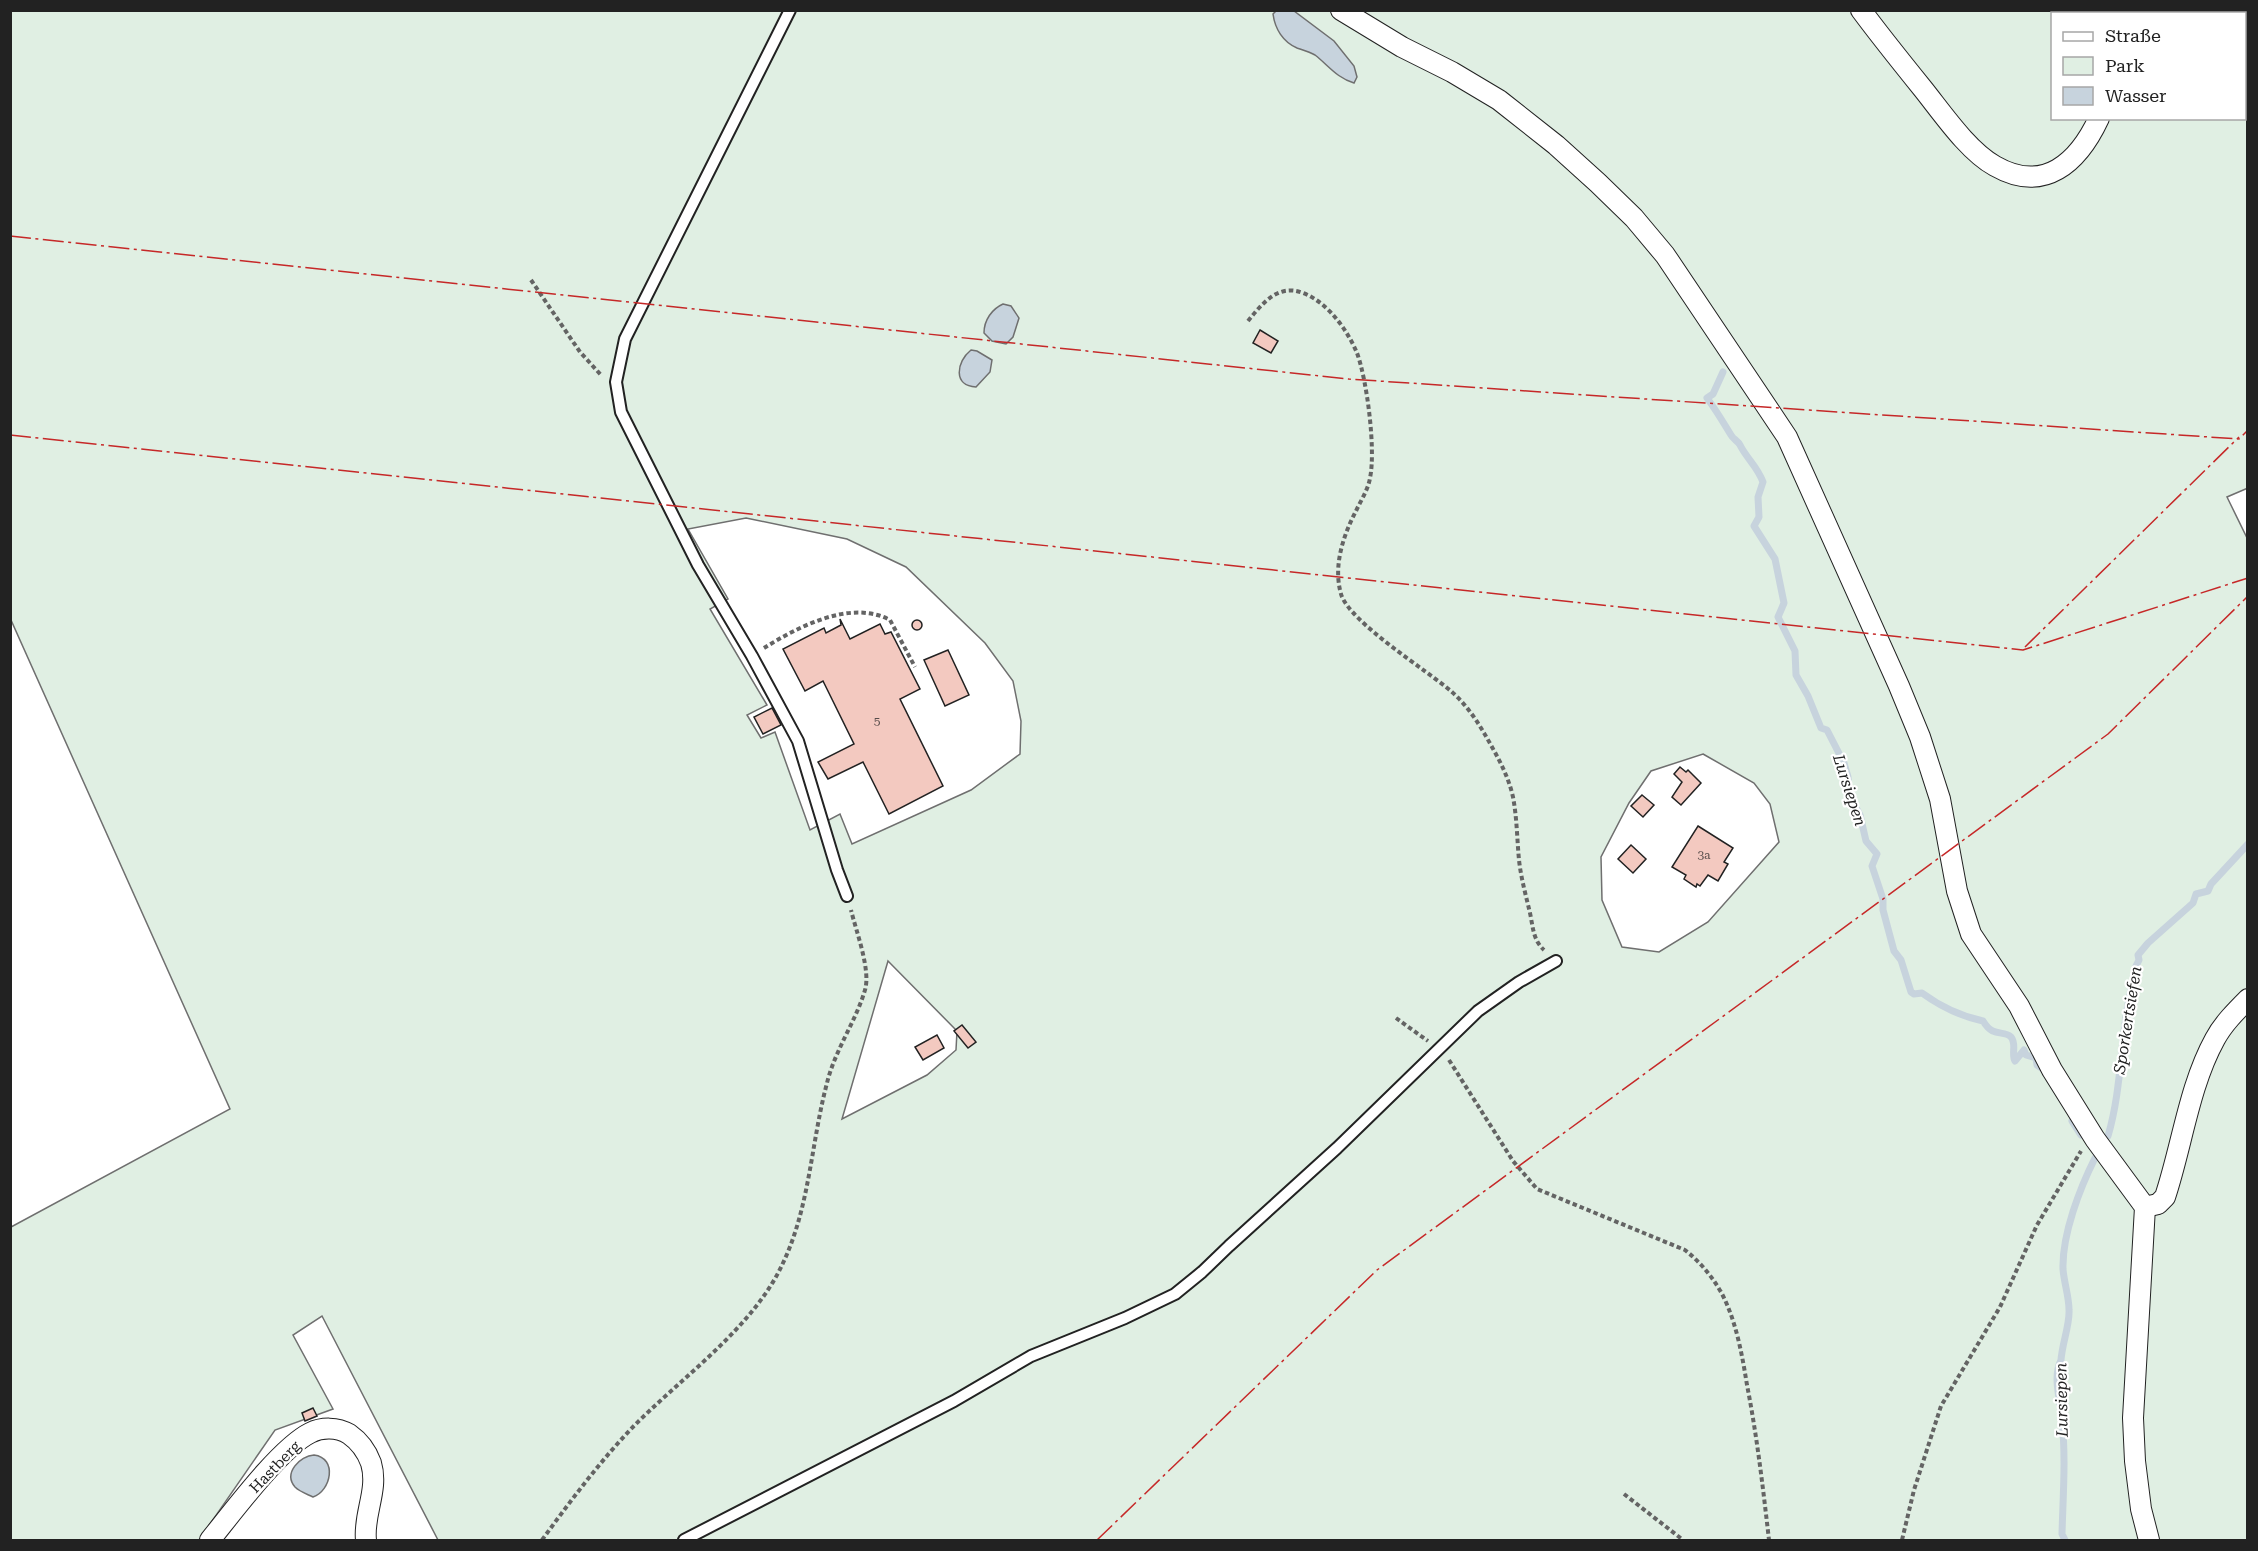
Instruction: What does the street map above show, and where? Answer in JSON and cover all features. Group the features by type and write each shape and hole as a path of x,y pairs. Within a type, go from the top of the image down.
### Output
{"street":[{"path":"1341,10 1402,47 1452,72 1499,100 1599,183 1634,218 1665,255 1778,421 1847,568 1920,737 1940,799 1957,891 1971,934 2019,1006 2052,1070 2095,1139 2145,1207 2133,1418 2134,1461 2141,1509 2149,1540"},
{"path":"1860,10 1950,122 1993,166 2012,174 2044,177 2059,170 2075,158 2098,120"},
{"path":"2145,1207 2158,1204 2164,1197 2206,1059 2216,1037 2247,999"},
{"name":"Hastberg","path":"210,1540 285,1453 309,1434 324,1428 346,1432 355,1438 371,1464 373,1492 366,1540"}],"lane":[{"path":"789,10 625,339 616,382 621,412 698,565 752,656 798,741 847,896"},
{"path":"684,1540 926,1416 1031,1356 1125,1318 1175,1294 1337,1148 1454,1033 1494,999 1556,961"}],"path":[{"path":"531,280 580,352 600,375 616,382"},
{"path":"1248,321 1265,301 1276,293 1298,291 1311,296 1327,309 1341,326 1357,354 1370,422 1372,469 1365,495 1349,525 1338,561 1341,596 1355,616 1452,692 1472,713 1485,734 1501,762 1513,798 1519,863 1534,938 1540,947 1556,961"},
{"path":"752,656 811,624 839,613 862,612 890,620 915,667"},
{"path":"542,1540 603,1461 631,1430 755,1307 782,1266 794,1239 802,1210 827,1082 835,1057 866,988 861,947 847,896"},
{"path":"1396,1018 1420,1033 1448,1058 1513,1161 1537,1189 1685,1250 1699,1261 1712,1277 1722,1294 1740,1346 1754,1423 1769,1540"},
{"path":"1902,1540 1914,1490 1947,1393 2000,1307 2033,1233 2068,1170 2081,1150 2095,1139"},
{"path":"1624,1494 1683,1540"}],"green space":[{"path":"10,11 2247,11 2248,488 2227,497 2248,540 2247,1540 438,1540 322,1316 293,1335 333,1409 275,1430 199,1540 11,1540 11,1227 230,1109 11,620","holes":["746,518 847,539 906,567 985,643 1013,681 1021,721 1020,754 971,790 852,844 840,814 810,830 775,732 761,738 747,715 767,705 710,609 728,599 688,529","1703,754 1754,783 1770,804 1779,842 1708,922 1659,952 1622,947 1602,900 1601,857 1629,803 1651,771","888,961 957,1031 956,1050 927,1075 842,1119"]}],"water":[{"path":"1277,10 1294,11 1334,41 1354,66 1357,77 1354,83 1338,75 1315,55 1288,42 1280,34 1276,25 1273,14"},
{"path":"1003,304 1011,306 1019,318 1013,337 1006,344 992,341 984,333 989,316"},
{"path":"971,350 992,360 990,372 976,387 963,382 959,373 962,361"},
{"path":"314,1455 322,1457 326,1462 329,1475 324,1488 313,1497 295,1487 291,1476 295,1466 303,1458"}],"building":[{"path":"1260,330 1278,341 1271,353 1253,343"},
{"path":"840,619 850,639 880,624 885,634 891,632 920,689 900,699 943,786 889,814 863,762 828,779 818,762 854,744 823,681 805,691 783,649 824,628 826,633 841,625"},
{"path":"917,620 921,621 921,629 917,630 913,629 912,625 913,621"},
{"path":"948,650 969,695 945,706 924,660"},
{"path":"772,708 781,725 763,734 754,717"},
{"path":"1680,767 1686,772 1688,770 1701,783 1681,805 1672,797 1682,782 1674,774"},
{"path":"1642,795 1654,805 1643,817 1631,806"},
{"path":"1698,826 1733,848 1724,862 1728,864 1718,881 1708,875 1700,886 1697,884 1696,887 1684,879 1686,875 1672,867"},
{"path":"1631,845 1646,859 1633,873 1618,859"},
{"path":"962,1025 976,1042 968,1048 954,1031"},
{"path":"937,1035 944,1048 923,1060 915,1047"},
{"path":"313,1408 317,1416 305,1421 302,1413"}],"waterway":[{"name":"Lursiepen","path":"1723,372 1713,394 1707,398 1761,476 1763,482 1758,497 1759,517 1754,526 1775,559 1784,603 1778,617 1795,651 1796,675 1808,696 1821,728 1827,730 1844,763 1849,795 1860,815 1866,841 1877,854 1872,866 1883,899 1883,910 1894,951 1901,960 1911,992 1922,993 1951,1010 1983,1021 1995,1032 2008,1035 2014,1043 2015,1061 2024,1050 2026,1055 2036,1058 2037,1065 2046,1071"},
{"name":"Sporkertsiefen","path":"2108,1136 2117,1095 2127,1012 2136,971 2138,971 2136,966 2139,960 2138,955 2148,943 2193,903 2196,894 2208,891 2211,884 2248,844"},
{"name":"Lursiepen","path":"2072,1121 2081,1135"},
{"name":"Lursiepen","path":"2065,1540 2062,1534 2063,1434 2057,1382 2069,1316 2063,1255 2073,1212 2095,1158"}],"power":[{"path":"10,236 1349,379 2239,439 2248,430"},
{"path":"10,435 2023,650 2248,578"},
{"path":"2025,647 2239,437"},
{"path":"1097,1540 1377,1270 2108,734 2248,596"}]}
